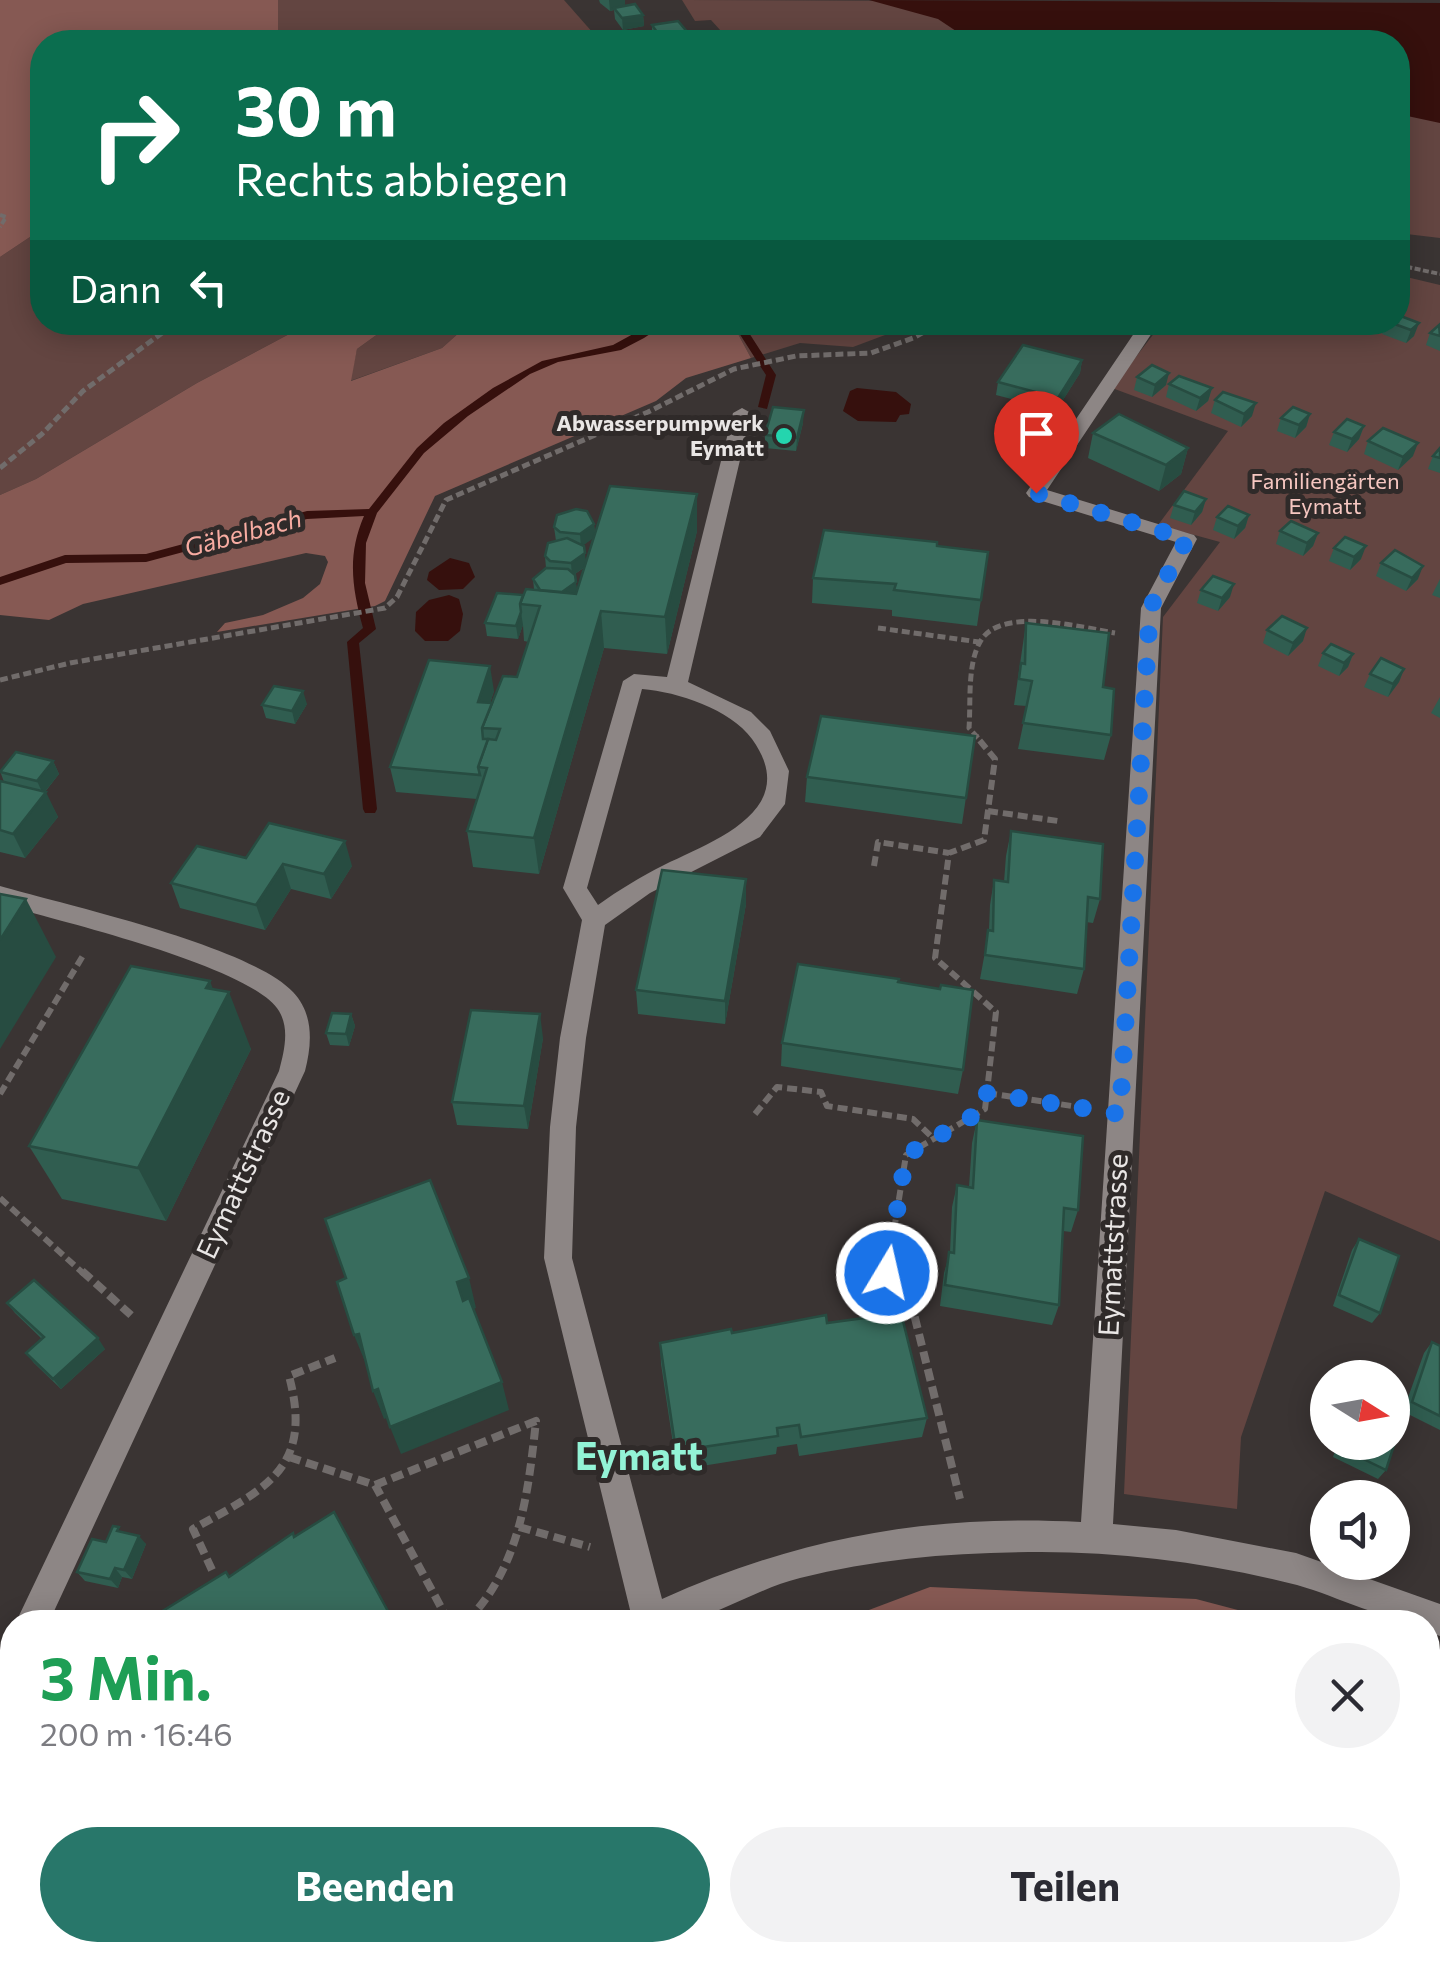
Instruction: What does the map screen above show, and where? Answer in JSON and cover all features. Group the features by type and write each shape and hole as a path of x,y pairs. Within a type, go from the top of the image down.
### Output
{"street":[{"name":"Eymattstrasse","path":"1096,1538 1150,608 1187,539 1036,493 1142,335"},
{"path":"676,685 742,412"},
{"path":"594,920 642,887 752,831 774,804 778,772 762,736 744,718 676,685 634,681 575,888 594,920 574,1026 563,1127 558,1258 647,1610"},
{"name":"Eymattstrasse","path":"0,895 234,967 283,996 296,1016 300,1041 292,1071 38,1610"},
{"path":"676,1610 736,1582 801,1562 883,1546 970,1539 1096,1538 1191,1547 1299,1570 1412,1610"}],"path":[{"path":"0,216 6,218 0,228"},
{"path":"1410,268 1440,274"},
{"path":"0,468 42,434 83,390 159,335"},
{"path":"0,680 70,663 348,616 392,604 446,500 648,412 710,379 782,360 871,353 918,335"},
{"path":"874,866 878,842 949,853 984,840 995,759 968,728 979,642 990,628 1016,620 1148,638"},
{"path":"878,628 979,642"},
{"path":"988,811 1058,821"},
{"path":"949,853 935,958 996,1012 985,1109 906,1155 887,1273 912,1306 970,1539"},
{"path":"0,1094 85,952"},
{"path":"755,1114 777,1087 821,1092 828,1106 914,1119 934,1138"},
{"path":"987,1093 1120,1114"},
{"path":"0,1198 163,1343"},
{"path":"212,1570 193,1529 267,1486 289,1457 299,1418 289,1376 335,1358"},
{"path":"289,1457 374,1485 536,1422 530,1477 518,1527 493,1591 476,1610"},
{"path":"374,1485 442,1610"},
{"path":"518,1527 634,1560"}],"green space":[{"path":"278,0 564,0 590,30 278,30"},
{"path":"682,0 1440,3 1440,238 1410,234 1410,30 720,30 711,20 695,21"},
{"path":"30,237 30,335 287,335 197,383 36,479 0,495 0,257"},
{"name":"Familiengärten Eymatt","path":"1410,278 1440,285 1440,1241 1325,1191 1241,1437 1237,1509 1124,1494 1163,617 1220,542 1158,525 1228,431 1112,388 1153,335 1410,335"},
{"path":"376,335 457,335 442,348 350,381 357,349"},
{"path":"739,335 885,335 853,347 800,343 751,358"}],"shaded area":[{"path":"0,0 278,0 278,30 30,30 30,237 0,257"},
{"path":"869,0 1440,3 1440,123 1410,117 1410,30 954,30 938,19"},
{"path":"287,335 376,335 357,349 351,381 442,348 457,335 739,335 751,358 686,378 656,401 435,496 385,601 375,606 217,632 225,623 263,615 303,598 320,584 328,562 325,556 306,553 83,604 49,620 0,615 0,495 36,479 197,383"},
{"path":"857,388 896,392 911,404 909,414 900,415 896,422 858,421 843,411 850,391"},
{"path":"450,558 469,563 475,577 463,589 439,590 427,580 429,572"},
{"path":"449,595 459,599 463,614 460,631 448,641 425,641 415,631 416,612 429,600"},
{"path":"930,1587 1196,1599 1238,1610 869,1610"}],"building":[{"path":"635,4 643,15 622,18 614,8"},
{"path":"678,21 686,30 655,30 652,25"},
{"path":"1023,345 1082,360 1058,398 998,382"},
{"path":"1152,365 1169,373 1155,385 1137,377"},
{"path":"1179,376 1212,388 1200,398 1169,384"},
{"path":"1223,392 1256,403 1244,414 1215,400"},
{"path":"773,407 804,410 797,438 765,435"},
{"path":"1293,407 1310,414 1299,425 1281,418"},
{"path":"1119,414 1188,448 1166,465 1093,433"},
{"path":"1347,419 1364,426 1352,439 1334,432"},
{"path":"1383,428 1418,443 1403,457 1368,441"},
{"path":"610,486 697,494 665,617 601,611 534,838 467,831 487,768 478,767 488,739 496,740 500,729 482,728 503,676 517,677 540,606 520,604 526,589 576,594"},
{"path":"1184,491 1206,499 1195,512 1174,505"},
{"path":"1228,506 1249,515 1238,526 1217,517"},
{"path":"576,509 587,511 594,524 580,534 560,532 554,527 557,515"},
{"path":"1291,521 1318,533 1307,543 1280,531"},
{"path":"824,530 937,542 937,546 988,552 981,600 894,590 896,584 813,578"},
{"path":"1345,537 1366,546 1354,557 1334,548"},
{"path":"567,538 584,546 585,553 571,563 550,561 545,556 548,543"},
{"path":"1395,550 1423,566 1412,578 1381,563"},
{"path":"546,568 568,569 576,582 562,592 540,590 533,579"},
{"path":"1213,576 1234,584 1222,598 1201,590"},
{"path":"497,593 523,595 516,626 485,623"},
{"path":"1282,616 1307,628 1293,643 1267,630"},
{"path":"1026,623 1109,633 1103,687 1114,689 1111,735 1023,723 1032,681 1019,679 1021,663 1025,664"},
{"path":"1331,644 1353,654 1344,663 1323,653"},
{"path":"1381,658 1404,669 1393,684 1370,674"},
{"path":"429,660 490,666 478,702 492,703 482,728 483,739 488,739 478,767 480,775 390,767"},
{"path":"274,686 303,691 292,711 262,705"},
{"path":"821,716 975,736 966,798 807,777"},
{"path":"16,752 53,761 37,781 0,772"},
{"path":"0,781 46,792 13,834 0,830"},
{"path":"269,823 345,841 324,874 283,864 256,905 171,883 197,846 246,858"},
{"path":"1011,831 1103,844 1100,899 1088,897 1084,969 985,955 988,930 993,931 994,880 1008,882"},
{"path":"662,870 746,879 725,1001 636,990"},
{"path":"0,894 26,899 0,940"},
{"path":"798,964 940,989 941,985 973,990 963,1070 782,1043"},
{"path":"131,966 210,981 206,988 229,992 138,1168 29,1146"},
{"path":"471,1010 540,1014 524,1106 452,1102"},
{"path":"332,1013 351,1014 346,1034 326,1033"},
{"path":"977,1120 1083,1136 1078,1210 1064,1208 1059,1305 945,1285 949,1252 954,1253 957,1185 973,1188"},
{"path":"430,1180 469,1278 457,1282 463,1301 469,1298 502,1382 390,1427 378,1389 373,1391 359,1334 354,1335 337,1282 346,1278 325,1219"},
{"path":"1359,1239 1399,1256 1380,1313 1339,1295"},
{"path":"34,1280 98,1338 53,1379 26,1353 44,1337 7,1303"},
{"path":"901,1313 927,1418 801,1437 799,1425 777,1428 778,1436 676,1451 660,1343 826,1315 827,1323"},
{"path":"1432,1342 1440,1346 1440,1416 1412,1402"},
{"path":"1366,1460 1389,1460 1386,1470"},
{"path":"334,1512 387,1610 164,1610 226,1572 229,1577 293,1533 294,1537"},
{"path":"113,1526 119,1527 117,1531 139,1536 124,1570 115,1568 110,1579 77,1572 92,1539 106,1542"}],"waterway":[{"name":"Gäbelbach","path":"372,512 420,451 448,426 526,372 563,358 617,347 643,335"},
{"path":"745,335 771,375 763,407"},
{"name":"Gäbelbach","path":"0,581 65,559 146,558 307,515 372,512"},
{"path":"370,809 353,642 370,629 361,597 358,556 372,512"}],"place":[{"name":"Abwasserpumpwerk Eymatt","path":"784,436"}],"district":[{"name":"Eymatt","path":"639,1457"}],"route":[{"path":"887,1273 906,1155 985,1109 987,1093 1120,1114 1150,608 1187,539 1036,493"}]}
